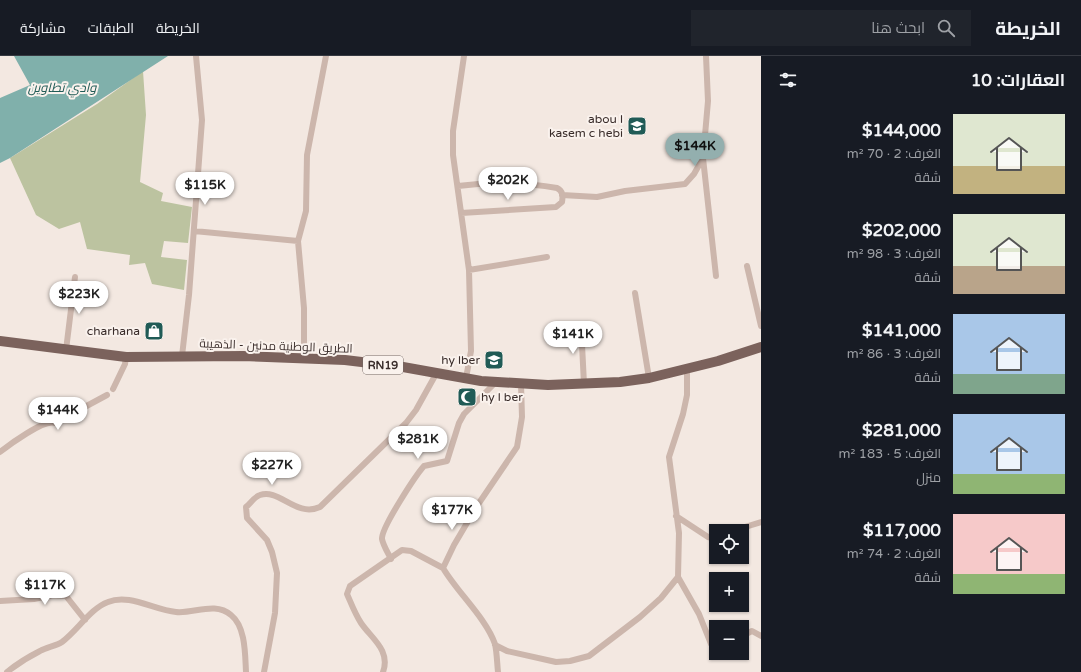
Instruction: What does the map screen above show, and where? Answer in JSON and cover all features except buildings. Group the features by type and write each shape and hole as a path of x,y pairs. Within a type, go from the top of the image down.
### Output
{"main road":[{"name":"الطريق الوطنية مدنين - الذهيبة","path":"0,341 126,357 182,356 345,360 389,365 495,383 522,384 584,384 620,382 649,378 687,369 761,347"}],"street":[{"path":"182,356 189,296 202,120 196,56"},
{"path":"304,358 304,308 298,241 306,211 306,165 326,56"},
{"path":"464,56 453,130 453,155 469,270 471,357 466,378"},
{"path":"706,56 708,102 703,158 716,276"},
{"path":"562,195 597,197 685,184 694,174 703,158"},
{"path":"458,186 478,183 510,183 557,188 560,190 562,195 562,202 556,207 461,213"},
{"path":"194,231 298,241"},
{"path":"469,270 547,257"},
{"path":"747,266 761,326"},
{"path":"66,350 75,277"},
{"path":"635,293 649,378"},
{"path":"581,325 584,384"},
{"path":"113,389 125,364 126,357"},
{"path":"687,369 687,394 683,414 669,457 679,532 678,576 699,614 709,639"},
{"path":"264,672 274,627 277,573 270,546 260,531 247,518 246,507 250,505 257,496 269,494 308,511 320,507 406,423 416,410 436,374"},
{"path":"391,559 382,540 383,529 388,519 424,466 447,461 459,423 464,414 495,383"},
{"path":"443,568 454,545 477,506 517,447 522,417 522,384"},
{"path":"0,452 15,441 47,422 55,423 107,395"},
{"path":"676,516 709,537"},
{"path":"749,526 761,522"},
{"path":"383,672 384,656 381,647 359,620 347,594 352,583 391,559 402,550 406,550 443,568 450,580 479,618 495,645 498,672"},
{"path":"495,645 507,651 556,662 570,661 589,656 640,617 660,598 678,576"},
{"path":"0,601 34,599 53,595 66,596 85,620"},
{"path":"7,672 42,650 60,644 102,605 114,600 124,600 177,612 219,608 231,614 239,625 245,653 246,672"},
{"path":"749,633 752,632 761,636"}],"green space":[{"path":"143,71 146,115 140,182 163,193 161,201 192,207 188,243 164,241 161,257 187,260 184,290 152,284 145,263 129,265 130,255 87,249 80,222 59,229 36,215 10,158 97,104"}],"water":[{"name":"وادي تطاوين","path":"14,56 168,56 0,163 0,98 30,85"}],"place":[{"name":"abou l kasem c hebi","path":"637,126"},
{"name":"charhana","path":"154,331"},
{"name":"hy lber","path":"494,360"},
{"name":"hy l ber","path":"467,397"}]}
